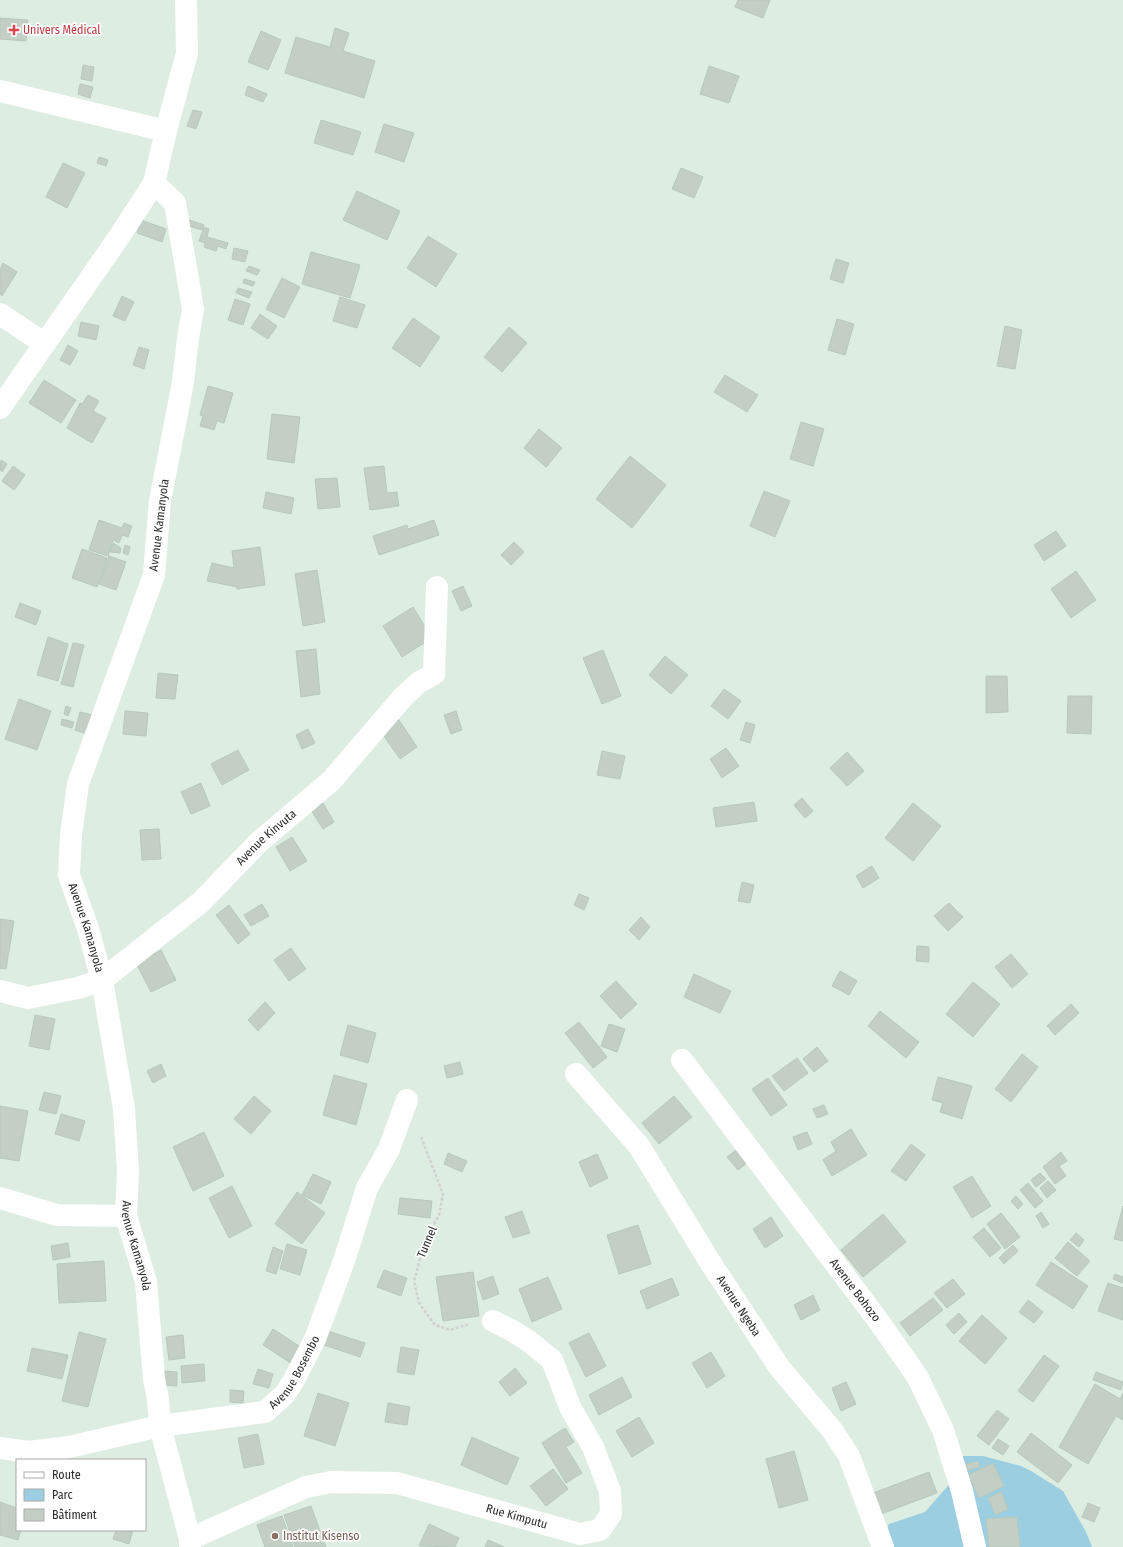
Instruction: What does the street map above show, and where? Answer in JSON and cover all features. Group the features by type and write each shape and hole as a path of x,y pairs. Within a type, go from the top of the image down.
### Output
{"street":[{"path":"0,408 154,183 187,53 186,0"},
{"path":"0,91 166,131"},
{"name":"Avenue Kamanyola","path":"154,183 175,203 193,310 183,382 160,501 154,575 78,784 71,835 69,875 88,929 102,980 124,1109 128,1171 126,1216 146,1282 154,1379 160,1426 190,1543"},
{"path":"0,314 45,344"},
{"name":"Avenue Kinvuta","path":"0,991 28,998 78,988 102,980 201,902 260,841 331,780 403,697 418,683 434,674 437,587"},
{"name":"Avenue Bohozo","path":"682,1060 873,1312 917,1376 943,1430 962,1491 975,1547"},
{"name":"Avenue Ngeba","path":"576,1074 639,1146 710,1262 779,1367 832,1430 849,1456 883,1547"},
{"name":"Avenue Bosembo","path":"0,1448 29,1452 49,1450 69,1447 160,1426 265,1412 285,1394 315,1339 344,1261 367,1188 389,1149 407,1100"},
{"path":"0,1198 57,1215 126,1216"},
{"name":"Rue Kimputu","path":"190,1543 306,1487 331,1482 397,1483 580,1534 600,1530 611,1514 610,1491 593,1447 571,1409 552,1360 530,1342 493,1321"}],"path":[{"name":"Tunnel","path":"421,1136 443,1194 439,1215 424,1241 414,1281 419,1303 435,1325 450,1330 478,1322 493,1321"}],"green space":[{"path":"963,1456 983,1456 1021,1466 1063,1491 1086,1532 1092,1547 881,1547 889,1524 925,1512 953,1480"}],"building":[{"path":"738,0 770,0 763,18 735,7"},
{"name":"Univers Médical","path":"0,18 28,20 26,41 0,39"},
{"path":"335,28 349,33 343,51 375,61 364,98 285,73 296,37 330,47"},
{"path":"261,31 281,40 268,70 248,62"},
{"path":"83,65 94,67 92,81 81,79"},
{"path":"709,66 739,76 729,103 700,94"},
{"path":"80,84 93,87 90,98 78,94"},
{"path":"248,86 267,94 263,102 245,95"},
{"path":"193,110 202,112 196,129 187,126"},
{"path":"321,120 361,132 353,155 314,143"},
{"path":"384,124 414,133 404,162 375,152"},
{"path":"99,157 108,160 106,166 97,163"},
{"path":"63,163 85,173 67,208 46,197"},
{"path":"681,168 703,177 694,198 672,189"},
{"path":"357,191 400,211 387,240 343,220"},
{"path":"141,220 166,229 162,242 137,233"},
{"path":"189,220 204,225 203,227 209,229 207,237 228,243 226,249 218,246 216,251 204,247 205,243 199,241 203,230 188,226"},
{"path":"428,236 457,254 436,287 407,268"},
{"path":"234,248 248,251 245,262 232,259"},
{"path":"311,252 360,265 350,298 302,284"},
{"path":"836,259 849,263 843,283 830,279"},
{"path":"3,263 17,272 2,296 0,294 0,269"},
{"path":"249,266 260,270 257,275 246,271"},
{"path":"282,278 300,287 284,318 266,309"},
{"path":"244,279 255,282 253,286 243,283"},
{"path":"238,288 252,292 249,298 236,293"},
{"path":"122,296 134,302 125,321 113,316"},
{"path":"340,297 365,305 357,328 333,321"},
{"path":"235,299 250,304 243,325 228,320"},
{"path":"260,314 277,326 268,339 251,328"},
{"path":"413,318 440,337 420,367 392,348"},
{"path":"837,319 854,324 845,355 828,350"},
{"path":"81,322 99,326 96,340 78,336"},
{"path":"1005,326 1022,330 1015,369 997,366"},
{"path":"509,327 527,343 502,372 484,357"},
{"path":"68,345 78,351 70,365 60,360"},
{"path":"139,347 149,350 144,369 133,365"},
{"path":"725,375 758,395 747,412 714,392"},
{"path":"44,380 76,400 61,423 29,403"},
{"path":"208,386 233,393 224,423 217,421 214,430 200,426 203,416 200,415"},
{"path":"88,395 99,401 93,411 106,418 92,443 67,428 80,403 82,404"},
{"path":"272,414 300,417 294,463 267,459"},
{"path":"801,422 824,429 813,466 790,459"},
{"path":"539,429 562,448 546,467 524,448"},
{"path":"630,456 666,485 632,528 596,499"},
{"path":"1,460 7,464 2,472 0,470"},
{"path":"13,466 25,475 14,490 2,481"},
{"path":"384,466 387,493 397,492 399,506 370,510 364,468"},
{"path":"337,478 340,507 318,509 315,479"},
{"path":"764,491 790,501 775,537 750,526"},
{"path":"266,492 294,498 291,514 263,508"},
{"path":"99,520 122,528 124,523 132,526 128,537 122,535 119,543 113,540 108,556 89,550"},
{"path":"434,520 439,535 379,555 373,536 407,525 408,529"},
{"path":"1056,531 1066,546 1044,561 1034,545"},
{"path":"514,542 524,552 511,565 501,555"},
{"path":"113,543 121,548 120,553 110,552"},
{"path":"125,545 130,547 128,555 123,553"},
{"path":"260,547 265,585 237,589 237,587 207,581 212,563 234,568 232,551"},
{"path":"82,549 107,558 97,587 72,578"},
{"path":"109,556 126,562 116,590 99,584"},
{"path":"317,570 325,622 303,626 295,574"},
{"path":"1076,571 1096,600 1071,618 1051,589"},
{"path":"463,586 472,606 461,611 452,591"},
{"path":"20,603 41,611 36,625 15,617"},
{"path":"413,607 432,638 402,657 383,626"},
{"path":"48,637 68,644 58,681 37,675"},
{"path":"73,643 84,645 73,687 61,684"},
{"path":"316,649 320,694 301,697 296,651"},
{"path":"603,650 621,696 602,704 583,658"},
{"path":"665,656 688,675 671,694 649,675"},
{"path":"158,673 178,675 175,699 156,698"},
{"path":"986,676 1007,676 1008,712 986,713"},
{"path":"724,689 741,701 728,719 711,706"},
{"path":"1068,696 1092,696 1091,734 1067,733"},
{"path":"19,699 51,711 37,750 5,739"},
{"path":"66,706 71,708 68,716 64,714"},
{"path":"125,711 148,713 146,736 123,734"},
{"path":"456,711 462,730 451,734 444,715"},
{"path":"80,712 92,715 87,734 75,730"},
{"path":"397,717 417,747 400,759 379,729"},
{"path":"62,719 74,722 72,728 61,725"},
{"path":"746,722 755,725 750,743 740,740"},
{"path":"308,729 315,743 302,749 296,735"},
{"path":"726,748 739,766 722,778 710,759"},
{"path":"238,750 249,770 222,785 211,764"},
{"path":"602,751 625,756 620,779 597,775"},
{"path":"847,752 864,771 847,786 830,768"},
{"path":"201,783 210,806 191,814 181,792"},
{"path":"802,798 813,811 805,818 794,805"},
{"path":"754,802 757,821 716,827 713,808"},
{"path":"323,803 334,822 323,829 311,810"},
{"path":"913,803 941,826 913,861 885,838"},
{"path":"159,829 161,859 142,860 140,830"},
{"path":"292,837 307,861 290,871 276,847"},
{"path":"872,866 879,878 863,888 856,876"},
{"path":"742,882 754,885 750,903 738,901"},
{"path":"579,894 589,898 584,910 574,905"},
{"path":"949,903 963,917 948,931 934,916"},
{"path":"262,904 269,916 251,926 244,915"},
{"path":"229,905 250,934 238,944 216,915"},
{"path":"641,917 650,927 639,940 629,930"},
{"path":"0,919 14,921 6,969 0,968"},
{"path":"917,946 929,947 929,962 916,961"},
{"path":"291,948 306,969 289,981 274,960"},
{"path":"161,950 176,980 151,992 136,963"},
{"path":"1011,954 1028,974 1012,988 995,967"},
{"path":"840,971 857,981 849,995 832,986"},
{"path":"694,974 731,991 720,1013 684,997"},
{"path":"616,981 637,1004 621,1019 600,996"},
{"path":"973,982 1000,1004 973,1037 946,1014"},
{"path":"265,1002 275,1013 258,1031 248,1020"},
{"path":"1071,1004 1079,1013 1055,1035 1047,1026"},
{"path":"880,1011 919,1042 906,1058 868,1026"},
{"path":"35,1015 55,1019 49,1050 29,1046"},
{"path":"579,1022 607,1057 593,1068 565,1033"},
{"path":"609,1024 625,1029 617,1052 601,1046"},
{"path":"348,1025 376,1033 368,1063 340,1055"},
{"path":"817,1047 828,1061 814,1072 803,1059"},
{"path":"1022,1054 1038,1067 1011,1102 995,1089"},
{"path":"797,1058 808,1073 784,1091 772,1076"},
{"path":"460,1062 463,1074 447,1078 444,1066"},
{"path":"161,1064 166,1076 153,1083 147,1071"},
{"path":"334,1075 367,1084 356,1125 323,1115"},
{"path":"938,1077 972,1086 962,1119 940,1112 943,1103 932,1100"},
{"path":"768,1078 787,1105 771,1116 752,1089"},
{"path":"44,1092 61,1096 56,1114 39,1110"},
{"path":"254,1096 271,1111 251,1134 234,1119"},
{"path":"674,1096 692,1117 659,1144 642,1123"},
{"path":"824,1105 828,1114 817,1118 813,1109"},
{"path":"0,1106 28,1111 19,1161 0,1158"},
{"path":"61,1114 85,1121 79,1141 55,1134"},
{"path":"851,1129 867,1155 832,1176 823,1160 836,1151 831,1142"},
{"path":"204,1132 224,1176 193,1191 173,1147"},
{"path":"807,1132 812,1144 798,1150 793,1137"},
{"path":"911,1144 925,1155 906,1181 891,1171"},
{"path":"740,1147 751,1160 738,1170 727,1157"},
{"path":"1061,1152 1067,1161 1059,1166 1066,1176 1055,1184 1043,1167"},
{"path":"448,1153 467,1161 462,1172 444,1164"},
{"path":"597,1154 608,1178 590,1187 579,1162"},
{"path":"1040,1173 1046,1179 1036,1187 1031,1180"},
{"path":"313,1174 331,1182 321,1204 302,1195"},
{"path":"972,1176 991,1206 972,1218 953,1187"},
{"path":"1048,1181 1056,1190 1047,1198 1040,1188"},
{"path":"1028,1183 1043,1201 1035,1208 1020,1190"},
{"path":"232,1186 252,1226 229,1238 209,1198"},
{"path":"297,1192 325,1213 302,1244 275,1224"},
{"path":"1016,1196 1023,1204 1018,1209 1011,1201"},
{"path":"400,1198 432,1201 430,1218 398,1214"},
{"path":"1123,1206 1123,1241 1114,1239"},
{"path":"522,1211 530,1233 513,1238 505,1217"},
{"path":"1041,1212 1049,1224 1043,1228 1036,1216"},
{"path":"1001,1213 1020,1237 1005,1249 987,1224"},
{"path":"883,1214 906,1242 863,1277 841,1250"},
{"path":"771,1217 783,1236 765,1248 753,1229"},
{"path":"638,1225 651,1264 619,1274 607,1235"},
{"path":"984,1228 1001,1248 990,1257 973,1237"},
{"path":"1076,1233 1084,1240 1079,1247 1070,1240"},
{"path":"1068,1242 1090,1261 1077,1276 1055,1258"},
{"path":"68,1243 70,1257 53,1260 51,1246"},
{"path":"287,1244 307,1250 300,1275 280,1269"},
{"path":"1013,1245 1018,1251 1004,1264 999,1258"},
{"path":"273,1247 283,1251 276,1274 266,1271"},
{"path":"104,1261 106,1301 59,1303 57,1264"},
{"path":"1051,1262 1088,1286 1073,1309 1036,1285"},
{"path":"384,1270 407,1278 401,1296 377,1287"},
{"path":"473,1272 479,1316 443,1321 436,1277"},
{"path":"1115,1274 1123,1277 1122,1283 1113,1279"},
{"path":"493,1276 499,1294 483,1300 477,1282"},
{"path":"548,1277 562,1309 532,1322 519,1289"},
{"path":"672,1278 679,1295 647,1309 640,1291"},
{"path":"953,1279 965,1294 947,1308 934,1293"},
{"path":"1108,1283 1123,1288 1123,1320 1098,1311"},
{"path":"813,1295 820,1310 801,1320 794,1305"},
{"path":"933,1298 943,1310 910,1336 900,1323"},
{"path":"1028,1300 1043,1312 1034,1323 1019,1312"},
{"path":"959,1313 967,1322 954,1334 946,1325"},
{"path":"982,1315 1007,1338 985,1364 959,1341"},
{"path":"273,1329 302,1348 292,1364 263,1345"},
{"path":"328,1331 365,1343 360,1357 324,1345"},
{"path":"79,1332 106,1339 88,1407 62,1401"},
{"path":"589,1333 606,1366 586,1377 569,1343"},
{"path":"183,1335 185,1358 169,1360 166,1337"},
{"path":"401,1347 419,1350 414,1375 397,1372"},
{"path":"32,1348 68,1355 62,1379 27,1371"},
{"path":"711,1352 725,1376 707,1388 692,1363"},
{"path":"1044,1355 1059,1366 1033,1402 1018,1391"},
{"path":"204,1364 205,1381 182,1383 181,1366"},
{"path":"515,1368 527,1383 510,1396 499,1382"},
{"path":"258,1369 273,1374 269,1388 253,1384"},
{"path":"163,1371 177,1372 177,1386 162,1385"},
{"path":"1096,1372 1123,1382 1121,1390 1093,1380"},
{"path":"622,1377 632,1397 599,1415 589,1395"},
{"path":"846,1382 856,1404 841,1411 832,1388"},
{"path":"1095,1384 1120,1399 1123,1393 1123,1420 1116,1416 1088,1464 1059,1447"},
{"path":"230,1390 244,1391 243,1403 230,1402"},
{"path":"318,1393 349,1403 335,1446 304,1436"},
{"path":"388,1403 410,1407 407,1425 385,1422"},
{"path":"997,1410 1009,1419 989,1445 977,1436"},
{"path":"639,1417 654,1443 632,1457 616,1431"},
{"path":"565,1428 574,1442 566,1447 582,1473 566,1483 542,1443"},
{"path":"1031,1433 1072,1465 1058,1483 1017,1452"},
{"path":"258,1434 264,1464 244,1468 238,1438"},
{"path":"472,1437 519,1458 507,1485 461,1465"},
{"path":"998,1439 1009,1446 1003,1455 992,1448"},
{"path":"794,1451 808,1500 779,1508 766,1459"},
{"path":"978,1461 980,1467 967,1470 966,1464"},
{"path":"993,1463 1004,1486 979,1498 968,1475"},
{"path":"553,1469 568,1489 546,1506 530,1486"},
{"path":"929,1472 937,1493 881,1514 873,1493"},
{"path":"1001,1492 1008,1509 995,1515 988,1498"},
{"path":"0,1502 16,1508 16,1531 21,1531 18,1540 0,1535"},
{"path":"1088,1503 1100,1508 1094,1522 1082,1517"},
{"path":"311,1506 326,1547 295,1547 284,1515"},
{"name":"Institut Kisenso","path":"282,1516 293,1547 265,1547 257,1525"},
{"path":"1017,1517 1020,1547 989,1547 986,1519"},
{"path":"429,1524 459,1538 455,1547 419,1546"},
{"path":"116,1531 133,1531 129,1544 113,1539"},
{"path":"488,1540 504,1547 485,1547"}],"place":[{"name":"Univers Médical","path":"14,30"},
{"name":"Institut Kisenso","path":"275,1536"}]}
